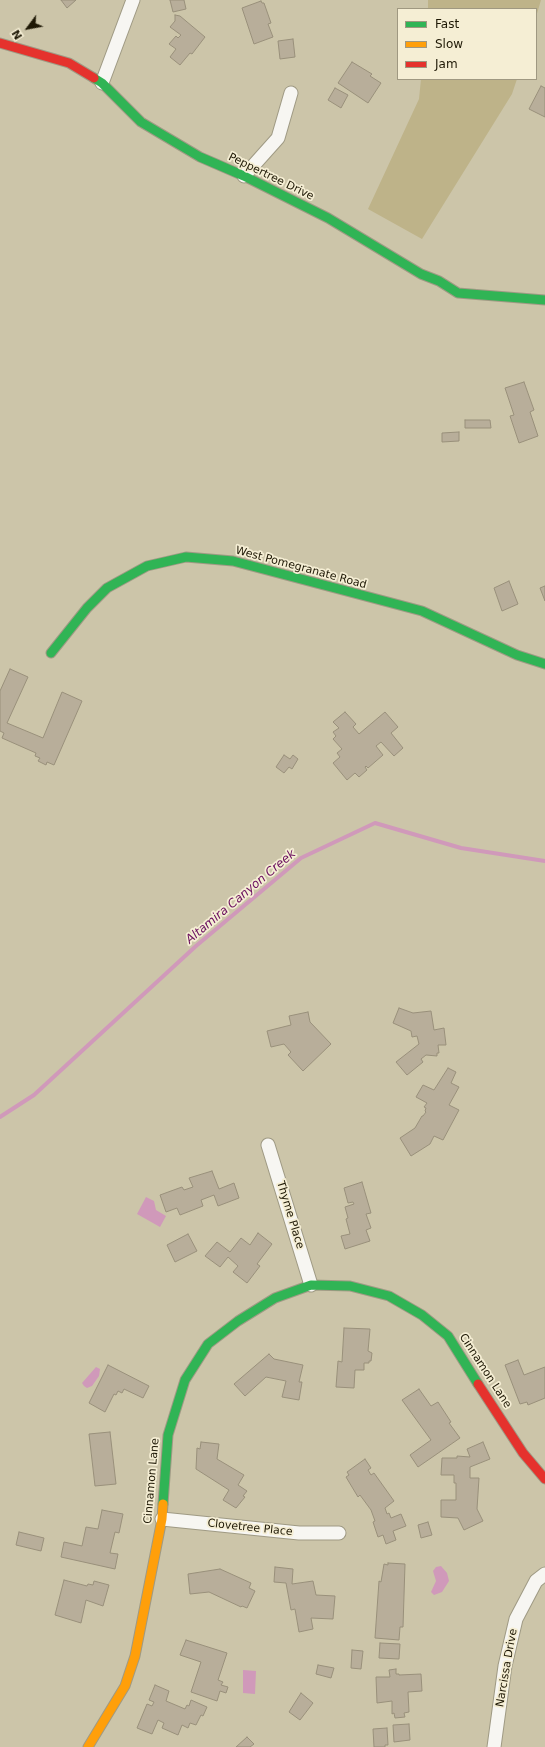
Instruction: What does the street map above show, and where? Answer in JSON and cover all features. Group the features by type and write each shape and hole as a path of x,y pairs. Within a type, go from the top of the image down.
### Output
{"street":[{"path":"102,83 133,0"},
{"name":"Peppertree Drive","path":"0,43 69,63 102,83 141,122 200,157 244,176 328,218 421,274 438,281 458,293 545,300"},
{"path":"244,176 278,138 292,93"},
{"name":"West Pomegranate Road","path":"51,653 87,608 107,588 147,566 186,557 233,561 424,612 517,655 545,664"},
{"name":"Thyme Place","path":"268,1145 311,1285"},
{"name":"Cinnamon Lane","path":"88,1747 125,1686 135,1656 162,1519 168,1435 185,1380 208,1344 238,1321 275,1298 311,1285 350,1286 389,1296 422,1315 448,1336 523,1453 545,1479"},
{"name":"Clovetree Place","path":"162,1519 299,1533 339,1533"},
{"name":"Narcissa Drive","path":"494,1747 505,1666 516,1619 536,1581 545,1574"}],"shaded area":[{"path":"428,0 541,0 537,14 537,8 428,8"},
{"path":"421,80 517,80 512,94 422,239 368,209 419,99"},
{"path":"146,1197 154,1201 156,1210 166,1216 160,1227 137,1214"},
{"path":"96,1367 100,1369 99,1376 92,1386 87,1388 82,1383"},
{"path":"441,1566 447,1573 449,1581 442,1592 434,1595 431,1592 436,1581 433,1571 436,1567"},
{"path":"243,1670 256,1671 255,1694 243,1693"}],"building":[{"path":"61,0 76,0 67,8"},
{"path":"170,0 184,0 186,9 173,12"},
{"path":"261,1 264,3 271,23 268,24 273,37 254,44 242,8"},
{"path":"175,15 180,16 205,37 192,54 190,53 180,65 170,57 176,49 169,44 176,36 178,38 181,35 170,27 175,21"},
{"path":"293,39 295,57 280,59 278,41"},
{"path":"352,62 372,74 370,76 381,83 368,103 338,83"},
{"path":"541,86 545,88 545,117 529,109"},
{"path":"335,88 348,95 341,108 328,100"},
{"path":"524,382 534,410 530,412 538,436 519,443 510,416 514,415 505,388"},
{"path":"465,420 490,420 491,428 465,428"},
{"path":"459,432 459,441 442,442 442,433"},
{"path":"509,581 518,604 502,611 494,588"},
{"path":"545,586 545,601 540,588"},
{"path":"10,669 28,677 7,723 43,738 62,692 82,701 54,765 47,762 46,765 38,761 40,758 35,756 36,753 2,738 4,733 0,731 0,691"},
{"path":"345,712 356,724 353,727 359,734 385,712 398,727 391,733 403,748 394,756 381,742 376,746 383,755 368,768 366,766 365,767 367,770 359,777 355,773 347,780 333,763 340,757 337,753 342,749 333,739 336,736 333,732 339,728 333,722"},
{"path":"284,755 290,759 293,755 298,759 292,769 289,767 284,773 276,767"},
{"path":"399,1008 413,1013 431,1011 434,1030 444,1028 446,1045 438,1045 439,1053 437,1053 437,1056 426,1055 421,1059 423,1062 407,1075 396,1062 419,1044 417,1036 412,1037 411,1031 393,1023"},
{"path":"308,1012 310,1022 331,1044 303,1071 288,1055 291,1052 284,1044 271,1047 267,1031 291,1025 289,1016"},
{"path":"448,1068 456,1072 451,1083 459,1087 449,1105 459,1110 443,1140 434,1136 430,1144 411,1156 400,1138 415,1128 426,1112 426,1108 424,1107 427,1103 416,1097 423,1085 434,1090"},
{"path":"212,1171 219,1189 234,1183 239,1198 218,1206 214,1195 201,1200 203,1206 180,1215 177,1208 166,1212 160,1195 182,1187 184,1190 193,1187 189,1178"},
{"path":"362,1182 371,1213 366,1214 371,1228 366,1230 370,1241 345,1249 341,1236 350,1234 346,1219 348,1218 345,1207 354,1204 353,1202 348,1203 344,1188"},
{"path":"258,1233 272,1244 257,1264 260,1266 247,1283 233,1272 238,1266 228,1257 220,1267 205,1256 217,1242 230,1252 241,1238 250,1245"},
{"path":"188,1234 197,1251 175,1262 167,1245"},
{"path":"344,1328 370,1329 368,1351 372,1353 371,1361 369,1361 369,1363 364,1363 364,1370 355,1370 354,1388 336,1387 338,1361 342,1362"},
{"path":"269,1354 274,1359 303,1365 299,1382 302,1382 299,1400 282,1397 286,1381 266,1377 245,1396 234,1384"},
{"path":"518,1360 524,1375 545,1367 545,1398 528,1405 527,1402 520,1404 505,1365"},
{"path":"108,1365 149,1386 143,1398 124,1389 122,1393 118,1391 116,1395 114,1394 105,1412 89,1403"},
{"path":"419,1389 431,1406 438,1402 451,1422 449,1423 460,1438 418,1467 410,1455 431,1440 402,1400"},
{"path":"110,1432 116,1484 95,1486 89,1434"},
{"path":"201,1442 219,1444 217,1459 244,1475 238,1485 247,1491 243,1496 245,1497 236,1508 223,1500 229,1490 196,1469 197,1448 200,1449"},
{"path":"483,1442 490,1459 470,1467 470,1478 479,1478 477,1509 483,1521 464,1530 458,1518 441,1517 441,1500 456,1500 456,1483 454,1483 454,1475 441,1475 442,1458 457,1458 457,1456 470,1457 467,1449"},
{"path":"365,1459 371,1468 368,1470 371,1475 374,1473 394,1501 385,1508 387,1514 389,1513 391,1518 401,1514 406,1526 393,1531 396,1540 386,1544 383,1535 378,1537 371,1510 360,1495 358,1497 346,1477 349,1475 347,1472"},
{"path":"102,1510 123,1514 119,1533 115,1532 110,1553 118,1554 115,1569 61,1557 64,1542 82,1546 86,1527 98,1529"},
{"path":"428,1522 432,1535 421,1538 418,1525"},
{"path":"19,1532 44,1538 41,1551 16,1545"},
{"path":"388,1563 405,1564 403,1627 400,1627 399,1640 375,1638 379,1581 381,1582 384,1564 388,1565"},
{"path":"275,1567 293,1569 292,1584 313,1581 316,1595 335,1596 333,1619 311,1618 313,1629 299,1632 295,1609 291,1610 286,1583 274,1582"},
{"path":"220,1569 251,1583 249,1588 255,1591 247,1608 241,1607 209,1592 190,1594 188,1574"},
{"path":"64,1580 87,1586 88,1584 93,1585 94,1581 109,1585 103,1606 86,1600 81,1623 55,1615"},
{"path":"186,1640 227,1653 218,1680 223,1682 221,1685 228,1687 226,1693 220,1691 217,1701 191,1692 201,1662 180,1655"},
{"path":"380,1643 400,1644 399,1659 379,1658"},
{"path":"352,1650 363,1651 361,1669 351,1668"},
{"path":"318,1665 334,1668 331,1678 316,1674"},
{"path":"396,1669 396,1674 399,1675 421,1674 422,1691 408,1692 409,1712 404,1713 405,1717 395,1718 394,1713 392,1714 392,1701 377,1703 376,1677 390,1677 389,1670"},
{"path":"155,1685 169,1691 166,1701 185,1709 187,1705 189,1706 191,1700 207,1707 203,1716 201,1715 196,1725 190,1723 188,1728 182,1725 178,1735 162,1728 164,1723 158,1720 152,1734 137,1728 147,1704 152,1706 154,1702 149,1700"},
{"path":"301,1693 313,1703 300,1720 289,1712"},
{"path":"409,1724 410,1740 394,1742 393,1725"},
{"path":"387,1728 388,1745 385,1745 385,1747 374,1747 373,1729"},
{"path":"247,1737 254,1744 250,1747 236,1747"}],"waterway":[{"name":"Altamira Canyon Creek","path":"0,1117 34,1095 196,946 301,858 375,823 461,848 545,861"}],"traffic: fast":[{"path":"94,78 102,83 141,122 200,157 244,176 328,218 421,274 439,281 458,293 545,300"},
{"path":"51,653 87,608 107,588 147,566 186,557 233,561 422,611 517,655 545,664"},
{"path":"163,1504 168,1435 185,1380 208,1344 238,1321 275,1298 311,1285 350,1286 389,1296 422,1315 448,1336 478,1384"}],"traffic: slow":[{"path":"88,1747 125,1686 135,1656 162,1519 163,1504"}],"traffic: jam":[{"path":"0,43 69,63 94,78"},
{"path":"478,1384 523,1453 545,1479"}]}
